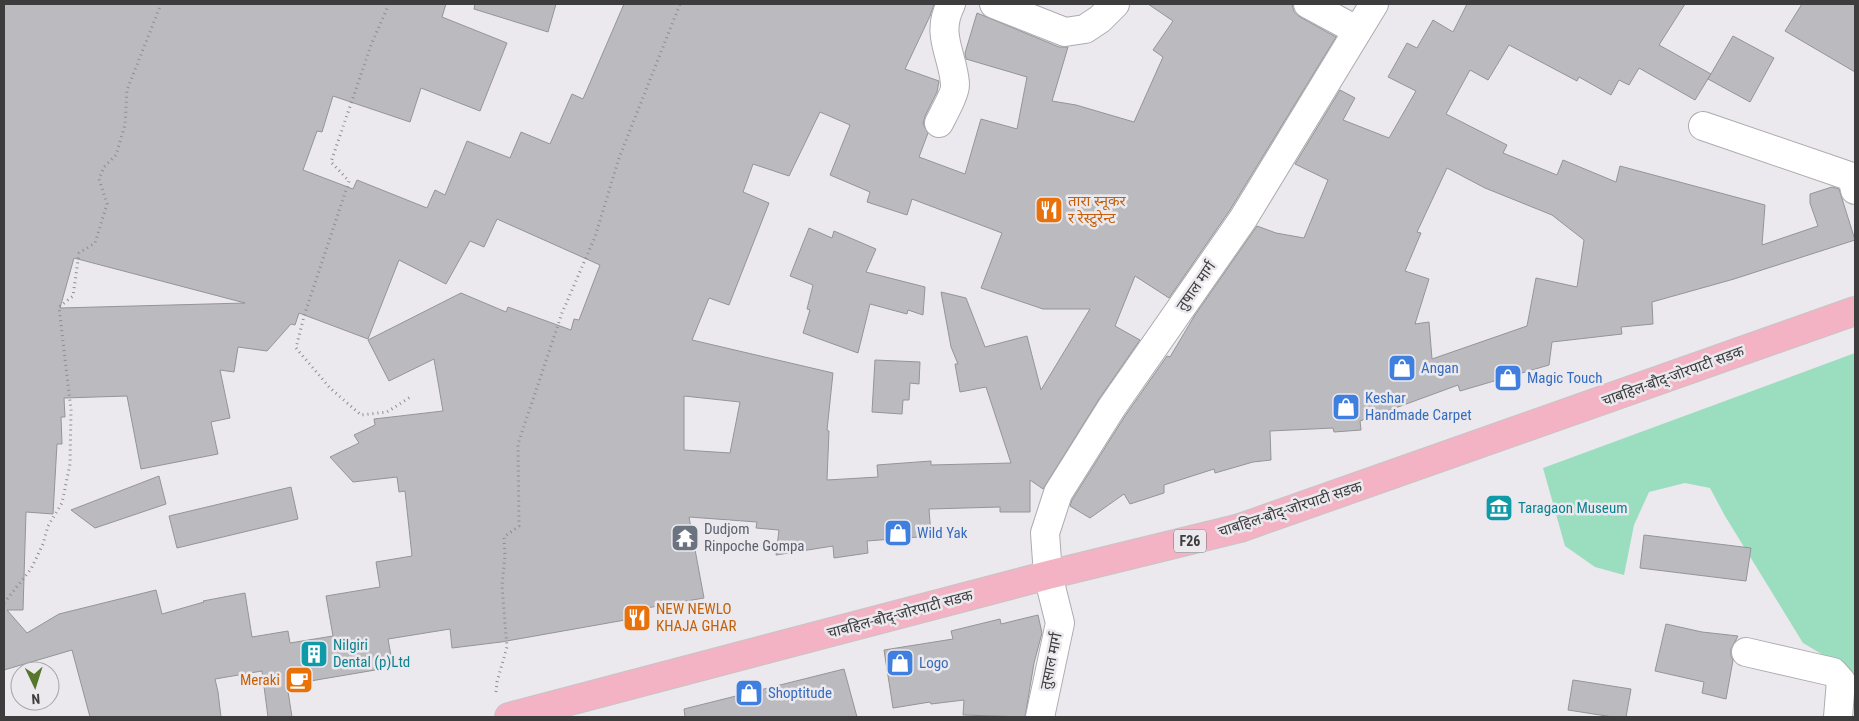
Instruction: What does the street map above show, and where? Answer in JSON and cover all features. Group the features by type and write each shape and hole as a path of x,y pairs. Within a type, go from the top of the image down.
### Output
{"main road":[{"name":"चाबहिल-बौद्-जोरपाटी सडक","path":"502,708 1240,528 1855,311"}],"street":[{"path":"939,123 956,86 946,45 945,16 951,4"},
{"path":"994,4 1065,32 1085,29 1100,19 1115,4"},
{"path":"1308,4 1347,25 1359,27"},
{"name":"तुषाल मार्ग","path":"1048,575 1045,533 1058,493 1112,407 1243,219 1374,4"},
{"path":"1703,126 1852,177 1855,190"},
{"name":"तुसाल मार्ग","path":"1040,717 1060,623 1048,575"},
{"path":"1746,652 1833,672 1841,681 1838,717"}],"path":[{"path":"4,603 31,569 43,544 48,526 62,503 70,464 71,410 59,307 72,296 79,254 95,243 107,204 99,179 104,167 116,155 125,125 127,90 161,4"},
{"path":"388,4 370,45 331,162 349,181 304,316 296,348 330,388 361,415 387,412 412,396"},
{"path":"502,708 497,682 507,647 502,586 506,555 504,537 519,526 518,444 562,313 595,238 619,158 680,4"}],"green space":[{"path":"1855,353 1855,677 1850,671 1803,643 1725,516 1710,488 1685,483 1649,492 1634,525 1624,575 1595,567 1565,546 1543,468"}],"building":[{"path":"4,4 446,4 442,17 507,43 480,111 421,88 410,122 333,96 322,132 317,131 303,170 353,189 357,180 427,208 435,190 445,195 467,141 510,158 521,132 550,144 572,94 583,99 624,4 934,4 905,69 939,81 937,92 925,116 923,124 928,133 919,157 965,174 981,119 1017,129 1027,77 966,59 965,53 977,13 1059,47 1068,47 1052,101 1076,105 1134,122 1163,57 1153,50 1173,21 1148,4 1292,4 1294,12 1300,17 1336,37 1230,210 1169,298 1135,276 1115,326 1140,340 1099,399 1043,489 1030,480 1030,512 1000,512 1000,507 929,509 931,536 867,541 868,553 834,558 833,546 776,555 779,530 756,528 757,522 689,517 704,598 641,609 642,617 501,642 452,648 450,629 388,639 393,667 287,685 292,717 268,717 262,671 215,679 221,717 90,717 72,650 35,661 10,661 10,668 4,670","holes":["820,112 850,125 830,175 870,192 867,202 907,215 912,199 1002,233 981,288 1043,309 1090,309 1041,390 1027,336 985,347 966,298 941,292 951,347 958,364 955,364 960,392 986,387 1011,463 931,465 931,461 877,465 878,477 827,480 829,431 827,430 833,373 692,340 709,298 729,305 769,203 743,192 753,164 789,176","497,219 600,265 579,320 574,319 571,330 508,307 506,312 461,293 368,340 389,381 434,359 443,411 374,419 375,425 354,435 359,443 330,457 353,482 397,477 399,492 405,491 412,556 376,562 380,587 326,596 333,636 290,643 288,631 252,637 245,593 203,601 162,614 156,590 59,614 27,633 7,610 23,610 26,512 53,514 57,444 62,444 61,417 65,417 64,398 127,396 141,469 218,454 211,422 230,418 220,370 234,372 238,347 267,351 291,324 295,325 299,313 368,339 399,260 446,284 470,241 484,247","74,258 245,303 60,308","684,396 740,402 730,453 684,450"]},
{"path":"475,4 556,4 548,32 474,9"},
{"path":"1467,4 1685,4 1659,45 1711,74 1695,100 1639,68 1629,85 1619,80 1611,95 1579,77 1577,81 1509,45 1488,80 1470,70 1446,114 1507,145 1503,153 1557,175 1563,160 1616,182 1620,166 1765,205 1762,245 1818,226 1810,203 1810,194 1832,187 1839,189 1855,240 1734,279 1652,302 1653,324 1621,327 1622,334 1552,342 1549,365 1460,391 1458,385 1360,421 1361,430 1334,432 1333,428 1270,431 1271,460 1253,462 1215,473 1214,469 1164,485 1164,493 1130,504 1124,494 1090,518 1070,506 1125,416 1167,356 1170,357 1195,315 1257,226 1276,233 1304,238 1328,180 1295,164 1340,90 1355,98 1343,120 1389,138 1416,91 1388,77 1407,43 1417,48 1433,20 1453,32","holes":["1447,168 1485,188 1552,215 1584,240 1577,287 1536,278 1527,326 1432,359 1429,322 1415,324 1429,279 1405,271 1421,233 1417,232"]},
{"path":"1802,4 1855,4 1855,72 1785,31"},
{"path":"1733,36 1774,58 1750,102 1708,79"},
{"path":"809,228 832,238 834,231 876,249 866,272 925,287 923,315 908,310 907,314 870,304 858,353 803,333 810,310 807,309 813,285 790,276"},
{"path":"875,360 920,362 919,384 910,383 909,400 903,400 902,414 872,412"},
{"path":"159,476 166,504 95,528 71,510"},
{"path":"291,487 298,519 177,548 169,516"},
{"path":"1644,535 1751,548 1746,581 1640,568"},
{"path":"1038,615 1042,633 1034,663 1025,717 963,715 964,700 931,704 930,702 893,708 884,650 953,639 951,631 1000,619 1001,624"},
{"path":"1666,624 1702,632 1738,636 1731,649 1733,660 1726,699 1702,693 1704,682 1655,671"},
{"path":"844,669 857,717 685,717 684,709"},
{"path":"1573,680 1631,689 1626,717 1613,717 1568,710"}],"place":[{"name":"तारा स्नूकर र रेस्टुरेन्ट","path":"1049,210"},
{"name":"Angan","path":"1402,368"},
{"name":"Magic Touch","path":"1508,378"},
{"name":"Keshar Handmade Carpet","path":"1346,407"},
{"name":"Taragaon Museum","path":"1499,508"},
{"name":"Wild Yak","path":"898,533"},
{"name":"Dudjom Rinpoche Gompa","path":"685,538"},
{"name":"NEW NEWLO KHAJA GHAR","path":"637,618"},
{"name":"Nilgiri Dental (p)Ltd","path":"314,654"},
{"name":"Logo","path":"900,663"},
{"name":"Meraki","path":"299,680"},
{"name":"Shoptitude","path":"749,693"}]}
